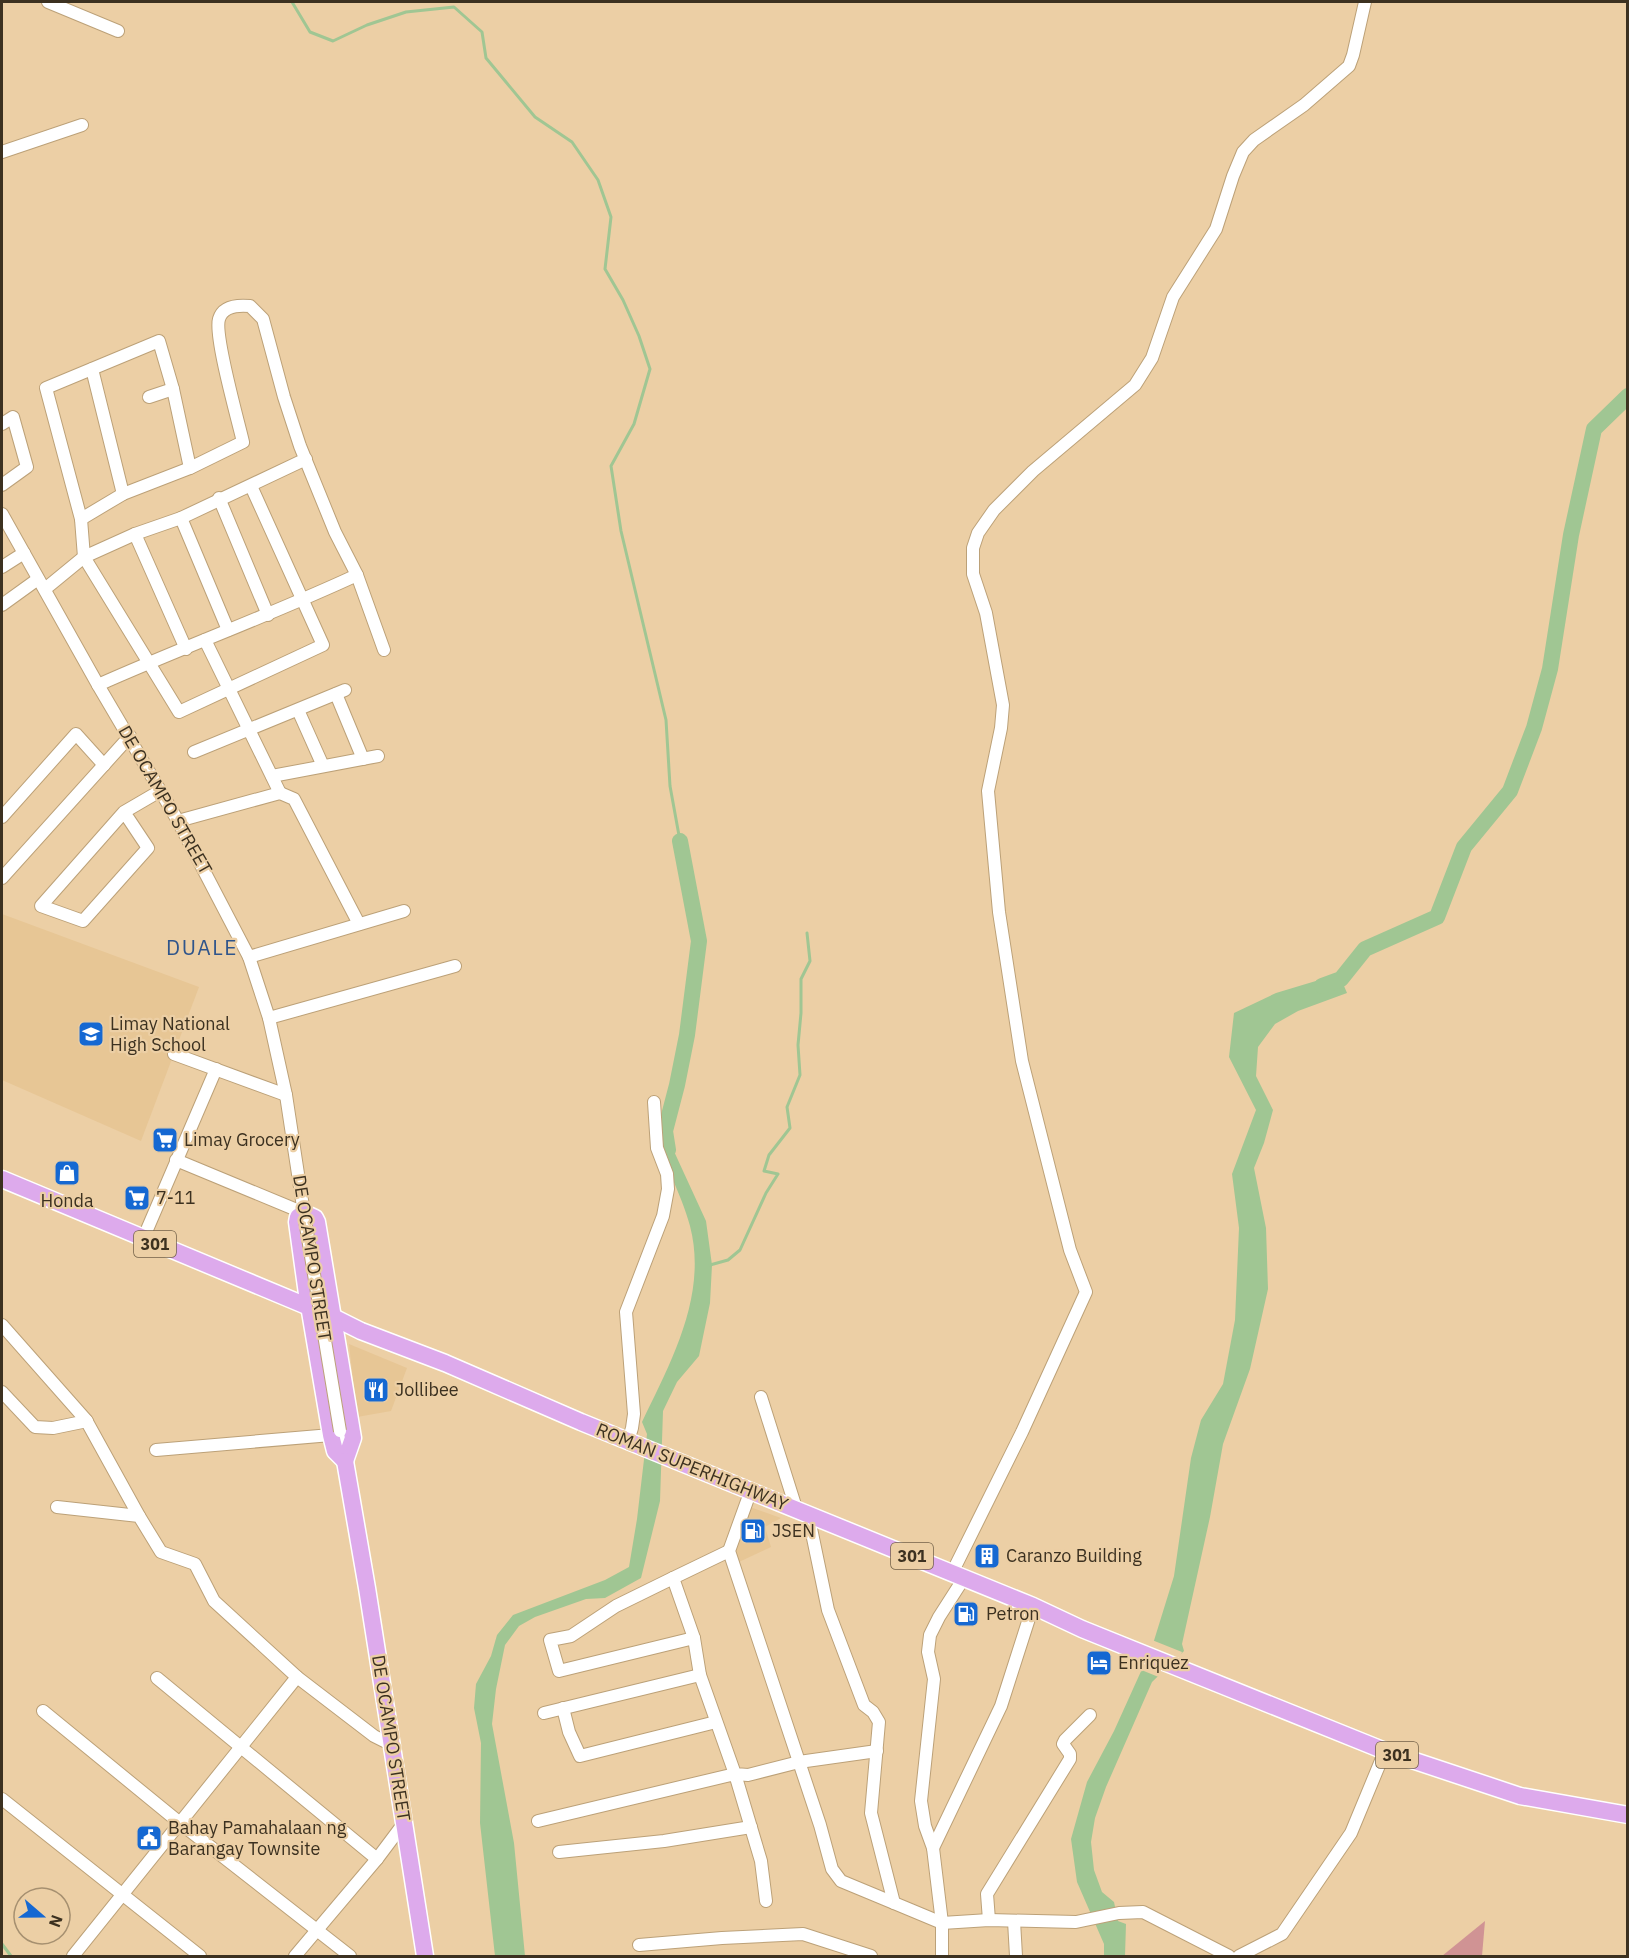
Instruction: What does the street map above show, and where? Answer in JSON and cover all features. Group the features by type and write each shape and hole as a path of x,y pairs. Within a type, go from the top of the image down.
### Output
{"main road":[{"name":"ROMAN SUPERHIGHWAY","path":"2,1179 333,1317 361,1331 1033,1606 1132,1650 1385,1751 1520,1796 1628,1815"},
{"path":"305,1216 317,1222 353,1438 345,1461 335,1451 335,1433 310,1308 297,1222 298,1217 305,1216"},
{"name":"DE OCAMPO STREET","path":"345,1461 424,1956"}],"street":[{"path":"48,2 118,31"},
{"path":"942,1956 942,1923 933,1848 925,1826 921,1801 934,1679 928,1652 930,1635 1086,1292 1070,1250 1022,1061 1002,935 988,791 1001,728 1003,705 986,613 973,574 973,548 978,533 994,510 1032,471 1135,385 1152,358 1173,297 1216,230 1243,152 1254,140 1304,105 1349,66 1365,2"},
{"path":"3,149 82,125"},
{"path":"81,519 123,494 190,468 243,442 220,342 219,319 224,310 236,305 250,306 263,319 300,446 335,532 357,576 384,650"},
{"path":"190,468 173,388 159,341 46,388 81,519 84,557 179,712 323,645 250,486"},
{"path":"92,369 123,494"},
{"path":"149,397 173,388"},
{"path":"2,424 13,417 27,467 2,485"},
{"path":"2,605 42,584 84,557 135,534 181,518 219,498 306,459"},
{"path":"219,498 268,615"},
{"name":"DE OCAMPO STREET","path":"2,514 98,685 178,820 249,957 269,1018 286,1095 335,1433"},
{"path":"181,518 228,630"},
{"path":"135,534 186,648"},
{"path":"2,567 24,553"},
{"path":"98,685 148,662 268,615 357,576"},
{"path":"205,640 280,793 294,800 359,924"},
{"path":"194,752 341,692 363,759"},
{"path":"298,710 323,766"},
{"path":"2,817 76,734 104,765"},
{"path":"2,878 130,736"},
{"path":"272,776 378,756"},
{"path":"124,812 148,848 83,921 41,906 124,812 160,790"},
{"path":"178,820 280,793"},
{"path":"249,957 404,911"},
{"path":"269,1018 455,966"},
{"path":"174,1054 286,1095"},
{"path":"143,1239 216,1069"},
{"path":"634,1443 626,1312 663,1216 668,1189 667,1174 657,1148 654,1102"},
{"path":"176,1160 305,1216"},
{"path":"2,1325 87,1422 161,1552 195,1564 214,1601 297,1677 374,1736 392,1745"},
{"path":"2,1346 12,1337"},
{"path":"2,1392 35,1427 53,1428 87,1422"},
{"path":"761,1397 802,1511 828,1610 864,1705 873,1712 879,1722 871,1813 894,1903"},
{"path":"156,1450 335,1433"},
{"path":"751,1490 729,1551 832,1869 841,1881 942,1923 988,1920 1076,1922 1119,1913 1143,1912 1229,1956"},
{"path":"57,1507 139,1516"},
{"path":"694,1638 559,1671 550,1640 571,1636 616,1606 729,1551"},
{"path":"673,1578 694,1638 700,1675 735,1774 762,1861 766,1901"},
{"path":"933,1848 1001,1706 1033,1606"},
{"path":"544,1713 700,1675"},
{"path":"73,1956 297,1677"},
{"path":"157,1678 377,1859"},
{"path":"563,1708 569,1732 580,1756 717,1722"},
{"path":"44,1711 180,1823 350,1956"},
{"path":"988,1920 987,1894 1070,1759 1070,1754 1063,1744 1065,1740 1090,1715"},
{"path":"538,1821 735,1774 748,1775 799,1762 877,1751"},
{"path":"1239,1956 1282,1934 1351,1833 1385,1751"},
{"path":"2,1799 200,1956"},
{"path":"295,1956 318,1931 404,1823"},
{"path":"559,1852 664,1841 751,1827"},
{"path":"1014,1921 1016,1956"},
{"path":"639,1945 803,1934 871,1956"}],"shaded area":[{"name":"Limay National High School","path":"2,914 199,987 141,1141 2,1080"},
{"path":"1339,974 1347,993 1298,1011 1275,1024 1258,1047 1256,1076 1273,1110 1254,1168 1266,1228 1268,1289 1250,1369 1223,1444 1210,1517 1182,1644 1184,1651 1152,1682 1106,1787 1095,1818 1091,1842 1094,1870 1102,1892 1114,1902 1118,1921 1126,1924 1125,1956 1104,1956 1104,1944 1077,1882 1071,1839 1087,1782 1114,1731 1152,1647 1174,1576 1191,1458 1201,1420 1223,1384 1235,1320 1239,1228 1232,1174 1256,1110 1229,1057 1234,1013 1276,993"},
{"path":"658,1126 671,1129 672,1147 706,1221 712,1265 710,1303 699,1356 677,1382 663,1411 660,1501 641,1578 605,1598 586,1599 535,1617 519,1626 505,1645 492,1724 514,1843 525,1956 495,1956 480,1823 481,1743 474,1708 476,1684 491,1656 497,1635 513,1615 605,1580 629,1567 647,1434 642,1422 675,1352 684,1327 694,1277 694,1252 690,1226 667,1165"},
{"name":"Jollibee","path":"349,1344 407,1368 391,1411 357,1417"},
{"path":"750,1507 781,1518 765,1527 771,1547 739,1562 733,1551"},
{"path":"1485,1921 1482,1956 1442,1956"}],"pier":[{"path":"1152,1640 1182,1652 1178,1661 1161,1678 1139,1669"}],"waterway":[{"path":"292,2 310,32 333,41 367,25 406,12 454,7 482,32 486,58 535,117 572,142 598,180 611,217 605,269 623,300 650,369 634,424 611,466 621,531 666,720 670,786 680,841"},
{"path":"1322,986 1341,979 1365,949 1437,917 1464,847 1510,791 1534,728 1550,669 1571,535 1594,429 1628,396"},
{"path":"668,1150 665,1131 687,1035 699,941 680,841"},
{"path":"710,1265 728,1260 740,1250 766,1193 778,1174 764,1171 769,1155 790,1128 787,1107 800,1075 798,1045 801,979 810,961 807,933"},
{"path":"2,1944 11,1956"}],"place":[{"name":"Limay National High School","path":"91,1034"},
{"name":"Limay Grocery","path":"165,1140"},
{"name":"Honda","path":"67,1173"},
{"name":"7-11","path":"137,1198"},
{"name":"Jollibee","path":"376,1390"},
{"name":"JSEN","path":"753,1531"},
{"name":"Caranzo Building","path":"987,1556"},
{"name":"Petron","path":"966,1614"},
{"name":"Enriquez","path":"1099,1663"},
{"name":"Bahay Pamahalaan ng Barangay Townsite","path":"149,1838"}],"district":[{"name":"DUALE","path":"202,948"}]}
